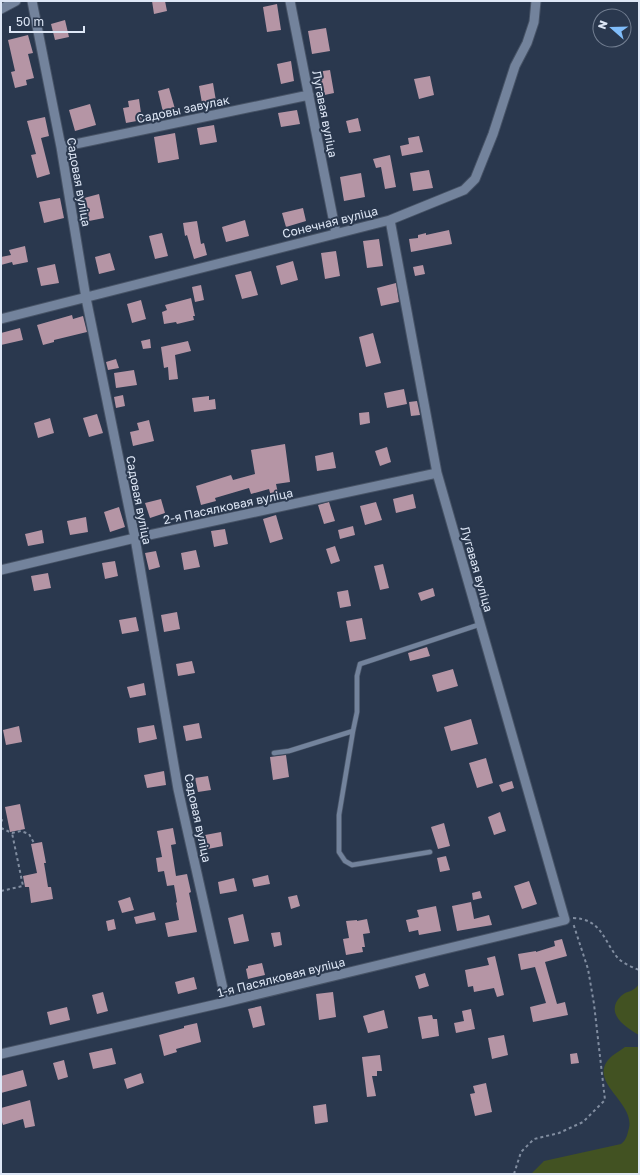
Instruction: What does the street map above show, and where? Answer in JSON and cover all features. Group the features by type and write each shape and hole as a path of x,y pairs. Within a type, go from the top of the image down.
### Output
{"street":[{"path":"1,9 16,1"},
{"name":"Садовая вуліца","path":"32,1 61,147 86,298 135,538 178,789 226,1002"},
{"name":"Лугавая вуліца","path":"290,1 336,233"},
{"name":"Сонечная вуліца","path":"1,319 390,220 464,190 475,180 493,134 515,66 528,43 534,22 536,1"},
{"name":"Садовы завулак","path":"61,147 309,95"},
{"name":"Лугавая вуліца","path":"390,220 437,473 565,920"},
{"name":"2-я Пасялковая вуліца","path":"1,570 135,538 437,473"},
{"name":"1-я Пасялковая вуліца","path":"1,1054 226,1002 565,920"}],"lane":[{"path":"430,852 352,865 345,861 339,852 339,815 357,712 357,676 360,664 481,624"},
{"path":"274,753 289,751 353,731"}],"path":[{"path":"1,822 3,818"},
{"path":"1,828 12,833 21,831 28,834 34,843"},
{"path":"1,891 23,886 12,833"},
{"path":"514,1174 521,1152 534,1139 560,1133 583,1122 604,1100 594,1004 588,969 571,918 584,918 600,929 618,959 639,970"}],"green space":[{"path":"639,984 639,1035 618,1019 615,1008 616,1002 621,996 634,989"},
{"path":"625,1047 639,1047 639,1174 531,1174 544,1161 621,1144 624,1140 629,1128 629,1118 625,1109 607,1083 604,1074 605,1065 612,1056"}],"building":[{"path":"152,1 165,1 167,11 154,14"},
{"path":"277,4 281,30 267,32 263,7"},
{"path":"65,20 69,37 55,40 51,24"},
{"path":"326,28 330,51 312,54 308,31"},
{"path":"28,35 33,53 28,54 34,78 26,80 27,85 15,88 11,72 15,71 8,40"},
{"path":"291,61 294,81 281,84 277,64"},
{"path":"330,70 334,93 320,96 316,72"},
{"path":"430,76 434,95 419,99 414,79"},
{"path":"213,83 216,101 202,103 199,86"},
{"path":"169,88 175,109 163,112 158,91"},
{"path":"139,99 142,120 126,123 123,108 129,107 128,101"},
{"path":"90,104 96,125 75,131 69,110"},
{"path":"297,110 300,124 281,127 278,113"},
{"path":"45,117 49,136 41,138 50,174 37,178 31,155 36,154 27,121"},
{"path":"358,118 361,131 349,133 346,121"},
{"path":"214,125 217,142 200,145 197,128"},
{"path":"175,133 179,159 158,163 154,137"},
{"path":"419,136 423,152 402,156 400,146 409,144 408,138"},
{"path":"390,155 396,187 385,189 381,167 376,168 373,159"},
{"path":"429,170 433,188 413,191 410,173"},
{"path":"361,173 365,197 344,201 340,177"},
{"path":"99,194 104,218 89,221 84,198"},
{"path":"60,198 64,218 44,223 39,202"},
{"path":"303,208 306,221 286,227 282,213"},
{"path":"245,220 249,236 226,242 222,227"},
{"path":"197,221 201,244 204,243 207,255 194,259 187,235 185,236 183,223"},
{"path":"449,230 452,244 411,252 409,239 418,238 418,235 426,233 426,235"},
{"path":"162,233 168,256 155,259 149,236"},
{"path":"379,239 383,266 367,268 363,241"},
{"path":"25,246 28,262 13,265 12,262 1,265 1,257 11,255 9,250"},
{"path":"336,251 340,276 325,279 321,253"},
{"path":"110,253 115,270 99,274 95,257"},
{"path":"293,261 298,280 281,285 276,266"},
{"path":"55,264 59,283 41,286 37,268"},
{"path":"423,265 425,274 415,276 413,267"},
{"path":"251,271 258,295 242,299 235,275"},
{"path":"396,283 399,302 381,306 377,288"},
{"path":"201,285 204,300 195,302 192,287"},
{"path":"191,298 195,316 193,316 194,320 177,324 176,322 164,324 162,312 167,310 165,305"},
{"path":"141,300 146,319 132,323 127,304"},
{"path":"72,315 73,319 83,316 87,332 54,340 54,342 43,345 37,325"},
{"path":"20,328 23,340 1,345 1,333"},
{"path":"373,333 381,363 366,367 359,337"},
{"path":"150,339 151,348 143,349 141,341"},
{"path":"188,341 191,351 175,355 178,379 169,380 168,367 164,368 161,347"},
{"path":"116,359 119,368 108,370 106,362"},
{"path":"134,370 137,385 116,388 114,373"},
{"path":"404,389 407,404 387,408 384,393"},
{"path":"123,395 125,406 116,408 114,397"},
{"path":"209,396 209,400 215,399 216,409 194,412 192,398"},
{"path":"417,401 420,415 411,416 409,402"},
{"path":"369,412 370,423 360,425 359,413"},
{"path":"97,414 103,433 89,437 83,418"},
{"path":"50,418 54,433 38,438 34,423"},
{"path":"149,420 154,441 133,446 130,432 139,430 137,423"},
{"path":"285,444 290,482 276,484 279,498 272,500 269,489 251,494 249,488 215,498 216,501 201,505 196,486 231,475 233,480 255,474 251,450"},
{"path":"387,447 391,462 380,466 375,451"},
{"path":"333,452 336,468 317,471 315,456"},
{"path":"413,494 416,508 396,513 393,499"},
{"path":"161,499 165,513 150,518 145,503"},
{"path":"329,502 335,521 324,524 318,505"},
{"path":"376,502 382,520 365,525 360,506"},
{"path":"119,507 125,527 110,532 104,512"},
{"path":"276,515 283,539 270,543 263,519"},
{"path":"86,517 88,532 70,535 67,521"},
{"path":"353,526 355,535 340,539 338,530"},
{"path":"225,529 228,544 214,547 211,531"},
{"path":"42,530 44,543 28,546 25,534"},
{"path":"335,546 340,561 331,564 326,549"},
{"path":"196,550 200,567 184,570 181,553"},
{"path":"156,551 160,567 149,570 145,553"},
{"path":"115,561 118,576 105,579 102,563"},
{"path":"383,564 389,588 380,590 374,566"},
{"path":"48,573 51,588 34,591 31,576"},
{"path":"433,588 435,596 421,601 418,593"},
{"path":"348,590 351,606 340,608 337,592"},
{"path":"177,612 180,629 164,632 161,615"},
{"path":"136,617 139,631 122,634 119,620"},
{"path":"362,618 366,639 350,642 346,621"},
{"path":"427,647 430,656 410,661 408,653"},
{"path":"192,661 195,673 178,676 176,664"},
{"path":"453,669 458,686 437,692 432,675"},
{"path":"144,683 146,695 130,698 127,687"},
{"path":"471,719 478,744 451,751 444,727"},
{"path":"199,723 202,738 186,741 183,726"},
{"path":"154,725 157,739 139,743 137,728"},
{"path":"19,726 22,742 6,745 3,730"},
{"path":"286,755 289,777 273,780 270,757"},
{"path":"486,758 493,783 477,788 469,763"},
{"path":"164,771 166,785 147,788 144,775"},
{"path":"208,776 211,790 198,792 195,778"},
{"path":"512,781 514,788 502,792 499,785"},
{"path":"20,804 25,829 10,832 5,807"},
{"path":"500,812 506,831 494,835 488,817"},
{"path":"444,823 450,846 438,849 431,827"},
{"path":"173,828 176,844 171,845 176,876 187,874 191,892 189,893 197,932 168,937 165,923 179,920 174,885 167,886 164,871 158,872 156,858 162,857 157,831"},
{"path":"221,832 223,846 208,849 205,835"},
{"path":"42,842 48,887 51,887 53,899 31,903 29,887 25,887 23,876 37,873 31,844"},
{"path":"446,856 450,870 440,872 437,858"},
{"path":"268,875 270,884 254,887 252,879"},
{"path":"234,878 237,891 220,894 218,882"},
{"path":"529,881 537,904 522,909 514,886"},
{"path":"480,891 482,898 473,900 472,893"},
{"path":"297,895 300,906 291,909 288,897"},
{"path":"130,897 134,910 122,913 118,901"},
{"path":"471,902 474,919 489,915 492,925 457,931 452,906"},
{"path":"436,906 441,931 419,935 418,930 409,932 406,920 419,917 417,910"},
{"path":"154,912 156,920 136,924 134,917"},
{"path":"243,914 249,941 234,944 228,918"},
{"path":"114,919 116,929 108,931 106,921"},
{"path":"367,919 370,933 363,934 365,947 362,947 363,952 346,955 343,939 349,938 346,921"},
{"path":"280,932 282,945 274,947 271,933"},
{"path":"562,939 567,956 545,962 557,1004 565,1002 568,1015 533,1022 530,1007 546,1003 535,967 521,970 518,954 536,952 555,946 554,941"},
{"path":"495,956 504,995 497,997 494,988 474,992 473,986 468,987 465,970 489,965 487,958"},
{"path":"262,963 265,975 248,979 246,969 248,966"},
{"path":"425,973 429,986 419,989 415,976"},
{"path":"194,977 197,989 178,994 175,982"},
{"path":"103,992 108,1011 97,1014 92,995"},
{"path":"333,992 336,1017 319,1020 316,994"},
{"path":"261,1006 265,1025 253,1028 248,1009"},
{"path":"67,1007 70,1020 50,1025 47,1012"},
{"path":"471,1009 475,1029 456,1033 454,1023 464,1021 462,1011"},
{"path":"384,1010 388,1028 368,1033 363,1016"},
{"path":"432,1015 433,1019 437,1019 439,1036 422,1039 418,1017"},
{"path":"197,1023 201,1042 176,1049 177,1052 164,1056 159,1035"},
{"path":"504,1035 508,1055 492,1059 488,1038"},
{"path":"112,1048 116,1064 93,1069 89,1053"},
{"path":"577,1053 579,1063 571,1064 570,1054"},
{"path":"380,1055 382,1071 377,1071 377,1076 372,1076 376,1096 367,1097 362,1057"},
{"path":"64,1060 68,1077 58,1080 53,1063"},
{"path":"23,1070 27,1086 1,1093 1,1076"},
{"path":"141,1073 144,1083 127,1089 124,1079"},
{"path":"486,1083 492,1112 475,1116 470,1094 475,1093 473,1086"},
{"path":"30,1100 35,1126 25,1128 23,1119 3,1125 1,1119 1,1108"},
{"path":"326,1104 328,1122 315,1124 313,1106"}]}
